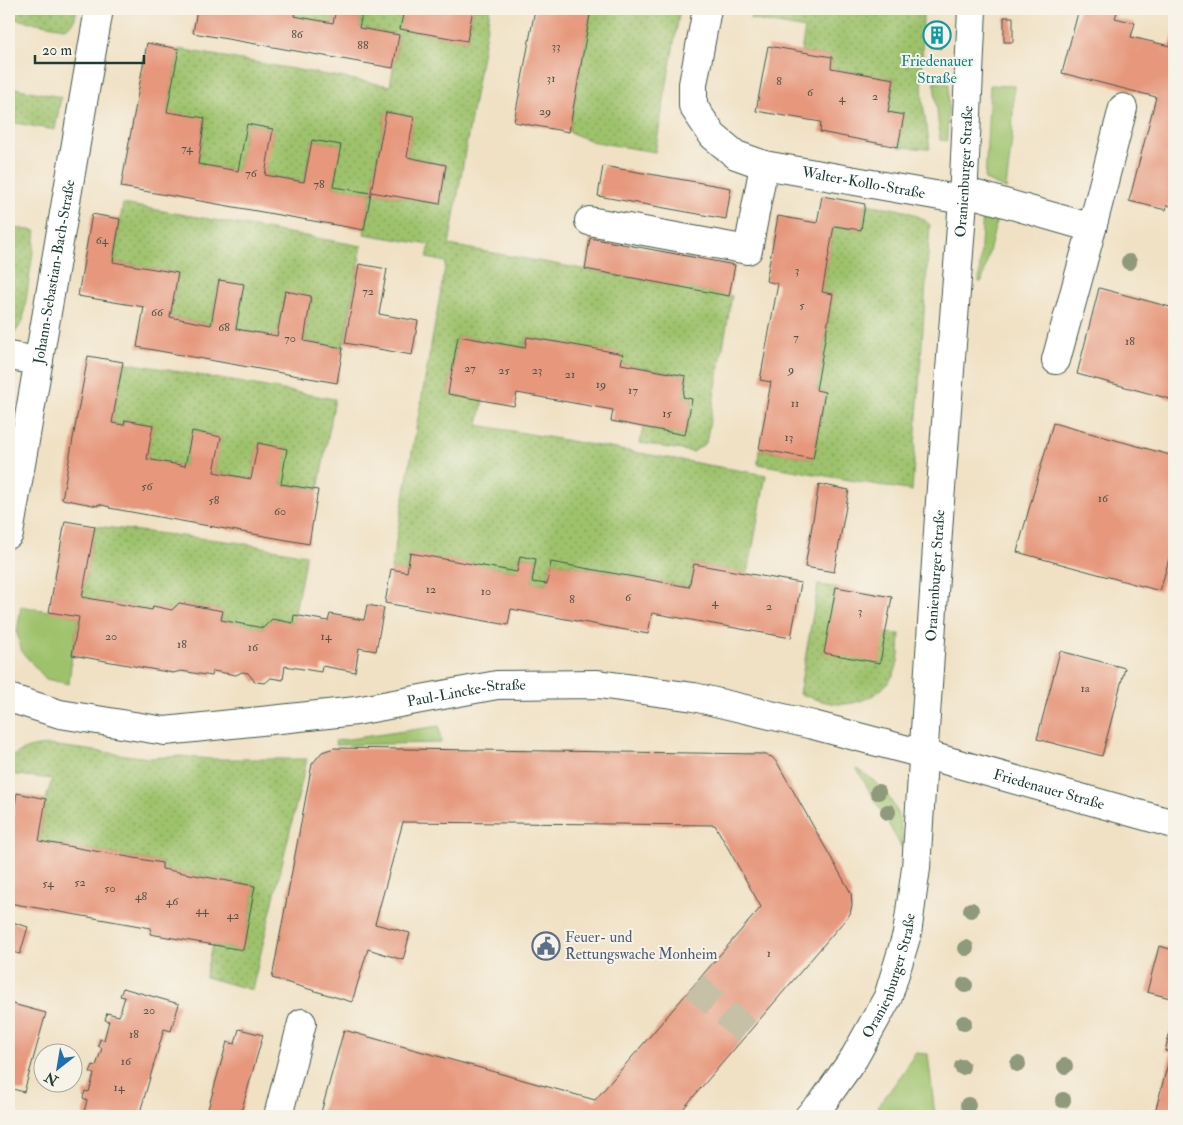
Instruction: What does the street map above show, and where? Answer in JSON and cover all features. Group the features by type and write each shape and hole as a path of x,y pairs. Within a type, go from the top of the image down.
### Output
{"street":[{"name":"Johann-Sebastian-Bach-Straße","path":"9,534 99,9"},
{"name":"Walter-Kollo-Straße","path":"706,9 693,84 693,106 713,136 736,155 764,165 963,196 1092,228"},
{"name":"Oranienburger Straße","path":"821,1112 888,997 907,934 916,868 963,196 972,9"},
{"path":"1056,360 1123,108"},
{"path":"589,221 748,250 764,165"},
{"path":"9,356 39,361"},
{"name":"Paul-Lincke-Straße","path":"9,698 60,714 165,731 356,711 497,685 598,684 694,697 923,754"},
{"name":"Friedenauer Straße","path":"923,754 1173,820"},
{"path":"278,1116 302,1023"}],"green space":[{"path":"9,9 77,9 72,23 64,28 9,18"},
{"path":"295,9 336,9 333,23 294,16"},
{"path":"363,9 404,9 401,29 467,41 473,9 490,9 449,245 732,296 706,443 693,452 640,443 643,427 685,435 692,399 683,397 686,376 621,364 623,354 527,337 525,348 458,336 448,394 483,400 478,425 766,475 748,574 694,564 689,587 551,562 547,584 532,582 536,559 520,556 517,572 410,554 407,572 391,569 446,262 427,258 430,245 364,234 371,193 333,187 340,145 312,140 304,182 265,175 273,129 247,124 238,171 198,164 205,119 167,112 179,49 390,86 399,35 359,27","holes":["386,112 414,117 407,157 446,165 440,204 371,192"]},
{"path":"591,9 680,9 655,152 594,142 569,132"},
{"path":"752,9 923,9 923,104 930,149 898,147 904,115 888,112 894,79 831,68 832,57 801,52 805,29 750,19"},
{"path":"934,82 949,84 947,141 940,140"},
{"path":"990,85 1014,86 1012,138 1006,189 985,180"},
{"path":"9,87 61,97 55,130 9,122"},
{"path":"123,204 362,246 343,348 304,341 311,297 285,292 277,336 236,329 244,285 219,280 211,325 170,317 178,273 113,262"},
{"path":"865,204 908,212 923,219 930,225 912,491 758,464 759,449 813,459 825,392 816,390 833,294 822,292 834,226 861,230"},
{"path":"983,211 998,215 982,282 979,282"},
{"path":"9,227 36,231 23,321 14,334 9,337"},
{"path":"123,362 335,399 318,490 281,484 286,449 258,444 251,479 214,472 221,437 192,431 185,466 147,459 153,425 125,420 124,425 112,423"},
{"path":"95,526 235,542 306,555 293,623 272,619 263,628 221,620 223,611 179,603 172,610 153,606 152,610 82,597"},
{"path":"818,585 836,587 825,653 885,633 900,634 896,670 885,685 871,697 853,703 839,704 799,694"},
{"path":"21,606 79,617 69,684 46,679 22,652 17,633"},
{"path":"439,726 441,743 336,745 335,741"},
{"path":"50,745 149,758 181,756 210,759 307,759 252,990 205,977 212,945 243,950 255,886 162,869 162,863 39,841 46,799 52,779 9,774 9,759 28,748"},
{"path":"857,769 877,784 892,802 900,823 902,848"},
{"path":"915,1053 928,1054 935,1116 871,1116 905,1070"}],"building":[{"path":"197,9 253,9 266,11 267,9 295,9 294,16 333,23 336,9 363,9 359,28 399,35 393,68 193,33"},
{"path":"404,9 473,9 467,41 400,29"},
{"path":"535,9 591,9 569,132 514,122"},
{"path":"1079,9 1118,9 1115,18 1135,23 1131,37 1170,46 1174,32 1174,207 1167,205 1166,210 1129,201 1156,97 1062,73"},
{"name":"Friedenauer Straße","path":"1004,17 1013,17 1013,42 1004,42"},
{"name":"Friedenauer Straße","path":"932,23 942,23 941,48 931,47"},
{"path":"147,43 179,49 167,112 205,118 198,164 238,171 247,124 273,129 265,175 304,182 312,140 341,145 333,187 371,193 364,230 121,187"},
{"path":"768,46 832,57 831,68 894,79 888,112 904,115 898,147 820,132 821,122 756,111"},
{"path":"386,112 414,117 407,157 446,165 440,204 371,192"},
{"path":"603,166 731,188 726,219 598,196"},
{"path":"822,196 865,204 861,230 834,226 822,292 833,294 816,390 825,392 813,459 759,449 771,382 760,380 778,284 766,281 778,216 817,223"},
{"path":"92,214 120,219 113,262 178,273 170,317 211,325 219,280 244,284 236,329 277,336 285,291 311,296 304,341 343,348 337,383 137,347 144,307 78,296"},
{"path":"590,238 735,265 729,296 585,269"},
{"path":"359,264 387,269 379,314 418,321 412,355 345,343"},
{"path":"1099,288 1174,308 1174,400 1077,374"},
{"path":"458,336 525,348 527,337 591,348 623,354 621,364 686,376 683,397 692,399 685,435 611,421 613,410 517,393 514,406 448,394"},
{"path":"88,356 123,362 112,423 124,425 125,420 153,425 147,459 185,466 192,431 221,437 214,472 251,479 258,443 287,449 281,484 318,490 309,544 109,508 98,504 98,506 62,499"},
{"path":"1053,423 1174,456 1174,541 1160,591 1017,552"},
{"path":"819,484 849,490 834,572 805,567"},
{"path":"65,521 95,526 82,597 152,610 153,606 172,610 179,603 223,611 221,620 263,628 272,619 293,623 294,615 328,621 330,614 364,620 367,605 384,608 376,651 359,648 355,672 322,666 321,672 285,666 283,680 271,678 265,683 255,682 248,673 242,672 236,675 213,671 212,676 181,671 173,673 72,655 79,617 49,612"},
{"path":"410,553 517,572 520,556 536,559 532,582 547,584 551,562 689,587 694,564 801,583 791,638 652,613 648,634 511,609 508,625 385,603 391,569 407,572"},
{"path":"836,587 892,597 880,663 824,653"},
{"path":"1060,651 1125,668 1102,756 1037,739"},
{"path":"334,748 763,754 772,757 778,764 851,893 852,905 850,914 677,1116 320,1116 344,1030 595,1100 761,907 715,825 403,822 375,924 410,933 403,960 368,949 352,1002 272,978 312,764 322,752"},
{"path":"17,793 46,799 39,841 162,863 162,869 255,886 243,950 150,934 151,928 9,903 9,840"},
{"path":"9,921 28,927 20,954 9,951"},
{"path":"1159,946 1174,950 1174,999 1147,992"},
{"path":"123,988 179,1004 171,1031 164,1029 139,1116 83,1116 87,1100 83,1098 85,1091 89,1092 94,1074 90,1072 93,1065 96,1066 102,1048 98,1046 100,1039 104,1040 109,1021 105,1020 107,1013 119,1016 125,997 120,996"},
{"path":"9,1003 46,1013 38,1042 32,1042 32,1063 24,1092 9,1088"},
{"path":"1174,1015 1174,1116 1154,1116 1171,1052 1165,1051"},
{"path":"239,1029 263,1035 240,1116 206,1116 227,1042 235,1044"}],"tunnel":[{"path":"694,985 748,1033"}],"place":[{"name":"Friedenauer Straße","path":"937,35"},
{"name":"Feuer- und Rettungswache Monheim","path":"546,946"}]}
